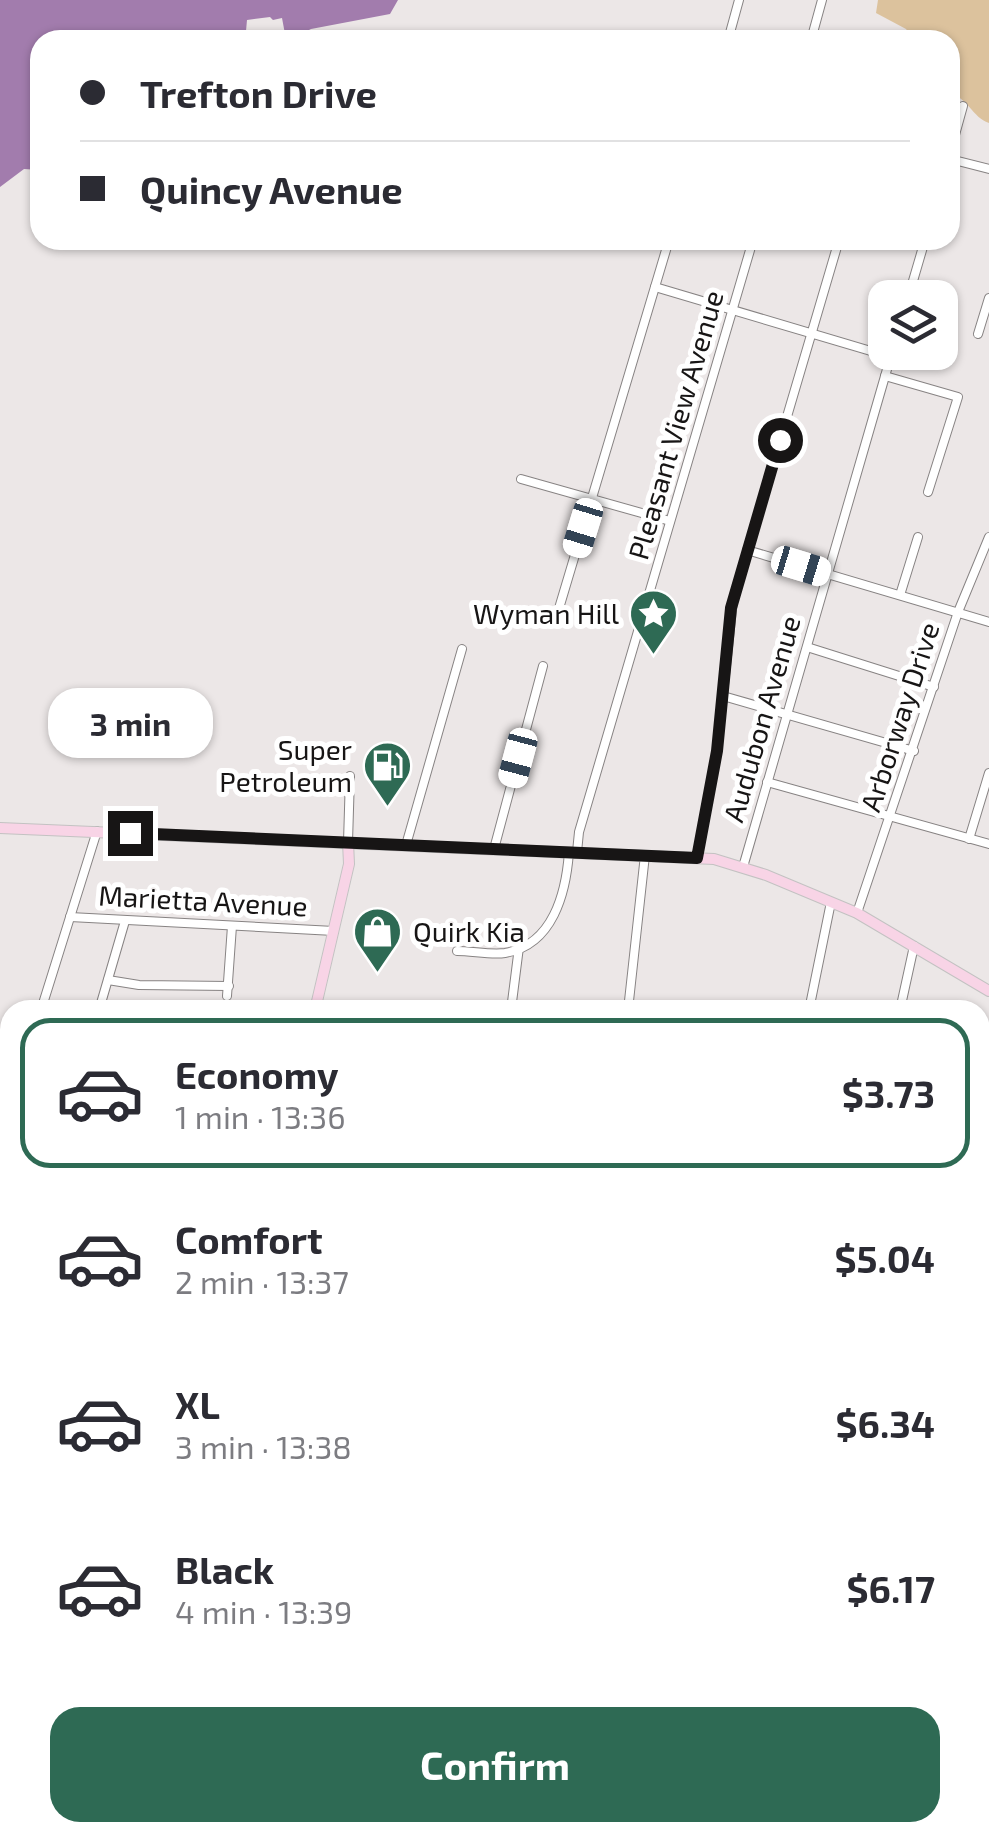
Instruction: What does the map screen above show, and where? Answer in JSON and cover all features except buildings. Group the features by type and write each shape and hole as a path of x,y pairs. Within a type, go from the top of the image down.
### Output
{"main road":[{"path":"0,828 697,858 743,867 857,913 989,990"},
{"path":"317,1000 349,864 348,842"}],"street":[{"path":"731,30 740,0"},
{"path":"814,30 822,0"},
{"path":"960,118 963,106"},
{"path":"960,160 989,170"},
{"path":"558,615 665,250"},
{"name":"Pleasant View Avenue","path":"519,947 550,925 749,250"},
{"path":"697,858 716,760 729,622 836,250"},
{"path":"913,280 922,250"},
{"path":"654,287 868,349"},
{"path":"978,334 989,298"},
{"name":"Audubon Avenue","path":"743,867 887,370"},
{"path":"885,376 958,397 928,492"},
{"path":"521,479 670,521"},
{"path":"900,595 918,538"},
{"name":"Arborway Drive","path":"857,913 958,612 989,538"},
{"path":"748,550 989,622"},
{"path":"806,648 934,687"},
{"path":"406,845 462,649"},
{"path":"494,848 543,666"},
{"path":"723,696 914,750"},
{"path":"969,838 989,772"},
{"path":"348,842 350,776"},
{"path":"767,782 989,844"},
{"path":"44,1000 97,832"},
{"path":"629,1000 645,855"},
{"path":"811,1000 831,902"},
{"name":"Marietta Avenue","path":"70,916 334,931"},
{"path":"102,1000 126,920"},
{"path":"108,980 228,991 232,926"},
{"path":"902,1000 914,945"},
{"path":"457,950 504,953 519,947 512,1000"}],"shaded area":[{"path":"0,0 398,0 390,14 309,30 30,30 30,169 24,169 0,187"},
{"path":"878,0 989,0 989,123 960,98 960,30 907,30 876,13"}],"pier":[{"path":"282,18 284,30 246,30 247,20"}],"place":[{"name":"Wyman Hill","path":"654,656"},
{"name":"Super Petroleum","path":"387,808"},
{"name":"Quirk Kia","path":"378,974"}],"route":[{"path":"130,833 697,858 717,751 731,608 780,440"}]}
